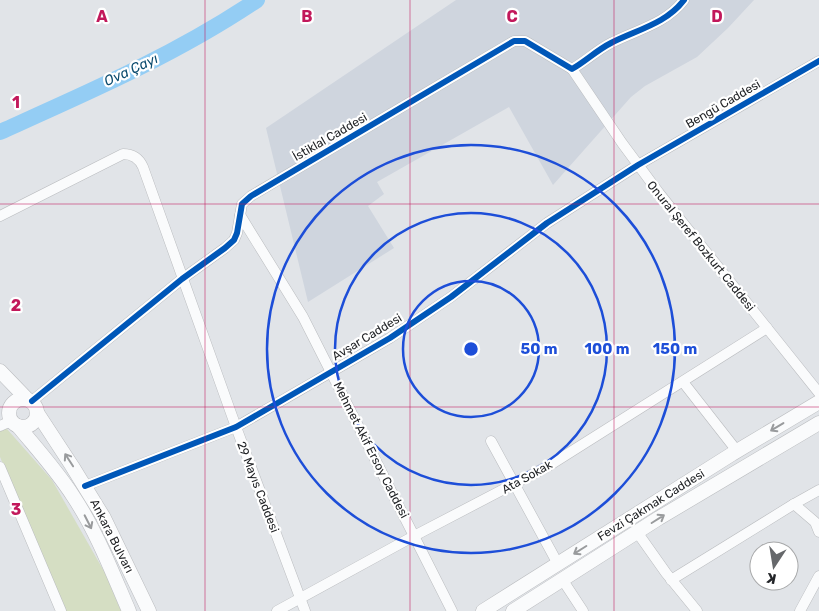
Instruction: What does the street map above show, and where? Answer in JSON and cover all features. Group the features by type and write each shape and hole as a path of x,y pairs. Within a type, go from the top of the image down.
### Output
{"main road":[{"name":"Ankara Bulvarı","path":"0,371 32,405 85,486 116,540 149,611"},
{"path":"22,398 32,405 37,418 31,425 22,427 8,419 10,406 13,402 22,398"},
{"name":"Fevzi Çakmak Caddesi","path":"483,611 737,451 819,402"},
{"name":"Ankara Bulvarı","path":"8,419 63,481 83,511 129,611"},
{"name":"Fevzi Çakmak Caddesi","path":"513,611 637,532 819,423"}],"street":[{"path":"572,70 611,43 668,16 684,0"},
{"name":"İstiklal Caddesi","path":"32,405 182,279 234,240 240,225 242,204 251,196 514,41 525,41 572,70"},
{"name":"Bengü Caddesi","path":"638,166 819,61"},
{"name":"Onural Şeref Bozkurt Caddesi","path":"572,70 638,166 819,393"},
{"name":"29 Mayıs Caddesi","path":"0,216 123,154 136,158 143,167 182,279 305,611"},
{"name":"Avşar Caddesi","path":"85,486 236,427 390,338 451,297 548,223 638,166"},
{"name":"Mehmet Akif Ersoy Caddesi","path":"240,215 303,317 452,611"},
{"name":"Ata Sokak","path":"277,611 414,536 550,465 768,328"},
{"path":"683,382 737,451"},
{"path":"491,441 558,564"},
{"path":"0,467 60,611"},
{"path":"671,580 819,490"},
{"path":"794,504 815,522 819,532"},
{"path":"637,532 671,580 697,611"},
{"path":"800,611 819,576"},
{"path":"562,579 583,611"}],"shaded area":[{"path":"456,0 754,0 697,57 645,86 631,97 553,185 509,107 377,182 384,194 368,206 394,248 308,302 266,128"}],"green space":[{"path":"7,429 52,480 105,573 121,611 65,611 0,457 0,430"}],"waterway":[{"name":"Ova Çayı","path":"0,132 131,72 227,20 257,0"}],"cycle path":[{"path":"32,401 182,279 234,240 242,204 251,196 514,41 525,41 572,69 606,46 660,21 684,0"},
{"path":"85,486 236,427 390,338 451,297 547,223 638,165 819,61"}]}
